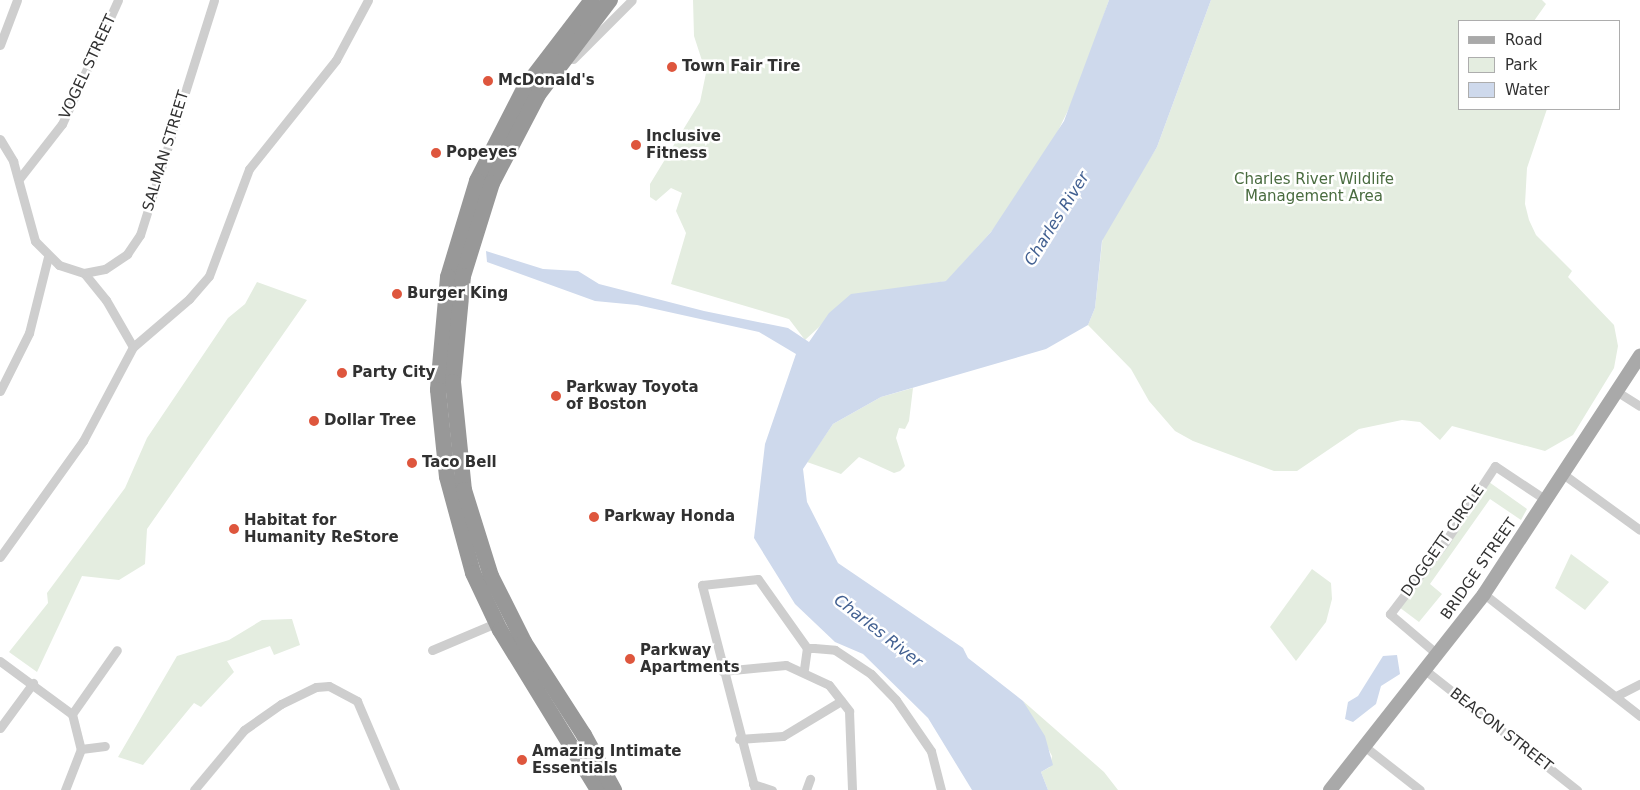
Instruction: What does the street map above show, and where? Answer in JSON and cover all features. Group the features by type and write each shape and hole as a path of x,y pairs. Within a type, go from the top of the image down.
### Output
{"highway":[{"path":"592,0 534,75 497,136 466,210 445,293 438,370 445,468 466,553 496,623 598,790"},
{"path":"610,0 548,80 497,171 472,243 456,326 454,419 468,508 491,576 524,642 584,735 614,790"}],"main road":[{"name":"BRIDGE STREET","path":"1330,790 1484,594 1640,356"}],"street":[{"path":"0,45 17,0"},
{"name":"VOGEL STREET","path":"19,179 62,124 118,0"},
{"name":"SALMAN STREET","path":"84,273 105,270 127,254 140,235 214,0"},
{"path":"0,557 84,441 133,348 189,299 209,276 249,169 336,60 368,0"},
{"path":"548,80 632,0"},
{"path":"0,140 19,179 25,219 48,257 84,273 106,300 133,348"},
{"path":"0,391 29,333 48,257"},
{"path":"1616,391 1640,406"},
{"name":"DOGGETT CIRCLE","path":"1437,654 1390,614 1446,542 1495,466 1546,500"},
{"path":"1563,474 1640,530"},
{"path":"772,790 754,787 739,739 702,585 758,579 807,648 804,669"},
{"path":"1484,594 1640,716"},
{"path":"432,650 496,623"},
{"path":"807,648 835,650 871,674 896,700 931,752 941,790"},
{"path":"72,714 117,650"},
{"path":"0,661 33,683 72,714 80,749 65,790"},
{"path":"722,671 786,665 804,669 829,685 841,701 850,720 852,790"},
{"name":"BEACON STREET","path":"1425,670 1578,790"},
{"path":"0,728 33,683"},
{"path":"1616,696 1640,684"},
{"path":"194,790 244,730 281,704 316,687 329,686 357,702 395,790"},
{"path":"739,739 783,736 841,701"},
{"path":"80,749 105,746"},
{"path":"1364,746 1420,790"},
{"path":"806,790 810,780"}],"green space":[{"path":"693,0 1109,0 1077,92 1038,172 991,232 947,281 854,295 805,340 789,319 671,284 686,233 676,211 682,193 671,188 656,201 650,197 650,184 700,102 706,73 694,36"},
{"name":"Charles River Wildlife Management Area","path":"1211,0 1542,0 1546,4 1535,20 1458,20 1458,110 1547,110 1527,168 1525,204 1529,220 1536,235 1572,271 1568,277 1614,325 1618,346 1614,368 1573,435 1545,451 1452,426 1440,440 1420,422 1402,420 1359,429 1297,471 1274,471 1193,441 1175,431 1149,401 1131,369 1088,325 1095,308 1103,234 1157,147"},
{"path":"257,282 307,300 147,529 145,564 119,580 82,576 37,672 9,652 48,603 47,593 125,488 147,438 228,318 245,304"},
{"path":"913,388 909,421 905,429 899,428 896,438 905,466 900,471 894,473 859,457 841,474 807,462 833,424 881,397"},
{"path":"1489,482 1527,509 1521,520 1490,499 1430,584 1442,594 1419,622 1399,607"},
{"path":"1571,554 1609,582 1585,610 1555,588"},
{"path":"1312,569 1331,583 1332,599 1326,622 1296,661 1270,627"},
{"path":"292,619 300,645 274,655 270,646 227,661 234,672 201,707 194,703 143,765 118,757 177,656 229,640 262,620"},
{"path":"1023,701 1104,772 1118,790 1048,790 1041,772 1050,767 1052,756"}],"water":[{"name":"Charles River","path":"1109,0 1211,0 1157,147 1102,241 1095,308 1088,325 1046,349 881,397 833,424 803,469 807,502 838,563 963,648 968,658 1023,701 1045,736 1053,765 1041,772 1048,790 972,790 928,718 863,654 835,642 795,604 754,538 765,444 796,354 759,332 637,305 595,301 487,262 486,251 543,269 578,271 599,284 704,311 788,328 809,342 829,313 851,294 946,281 991,232 1064,121"},
{"path":"1397,655 1400,674 1381,686 1376,704 1353,722 1345,719 1348,702 1358,696 1383,656"}],"place":[{"name":"Town Fair Tire","path":"672,67"},
{"name":"McDonald's","path":"488,81"},
{"name":"Inclusive Fitness","path":"636,145"},
{"name":"Popeyes","path":"436,153"},
{"name":"Burger King","path":"397,294"},
{"name":"Party City","path":"342,373"},
{"name":"Parkway Toyota of Boston","path":"556,396"},
{"name":"Dollar Tree","path":"314,421"},
{"name":"Taco Bell","path":"412,463"},
{"name":"Parkway Honda","path":"594,517"},
{"name":"Habitat for Humanity ReStore","path":"234,529"},
{"name":"Parkway Apartments","path":"630,659"},
{"name":"Amazing Intimate Essentials","path":"522,760"}]}
